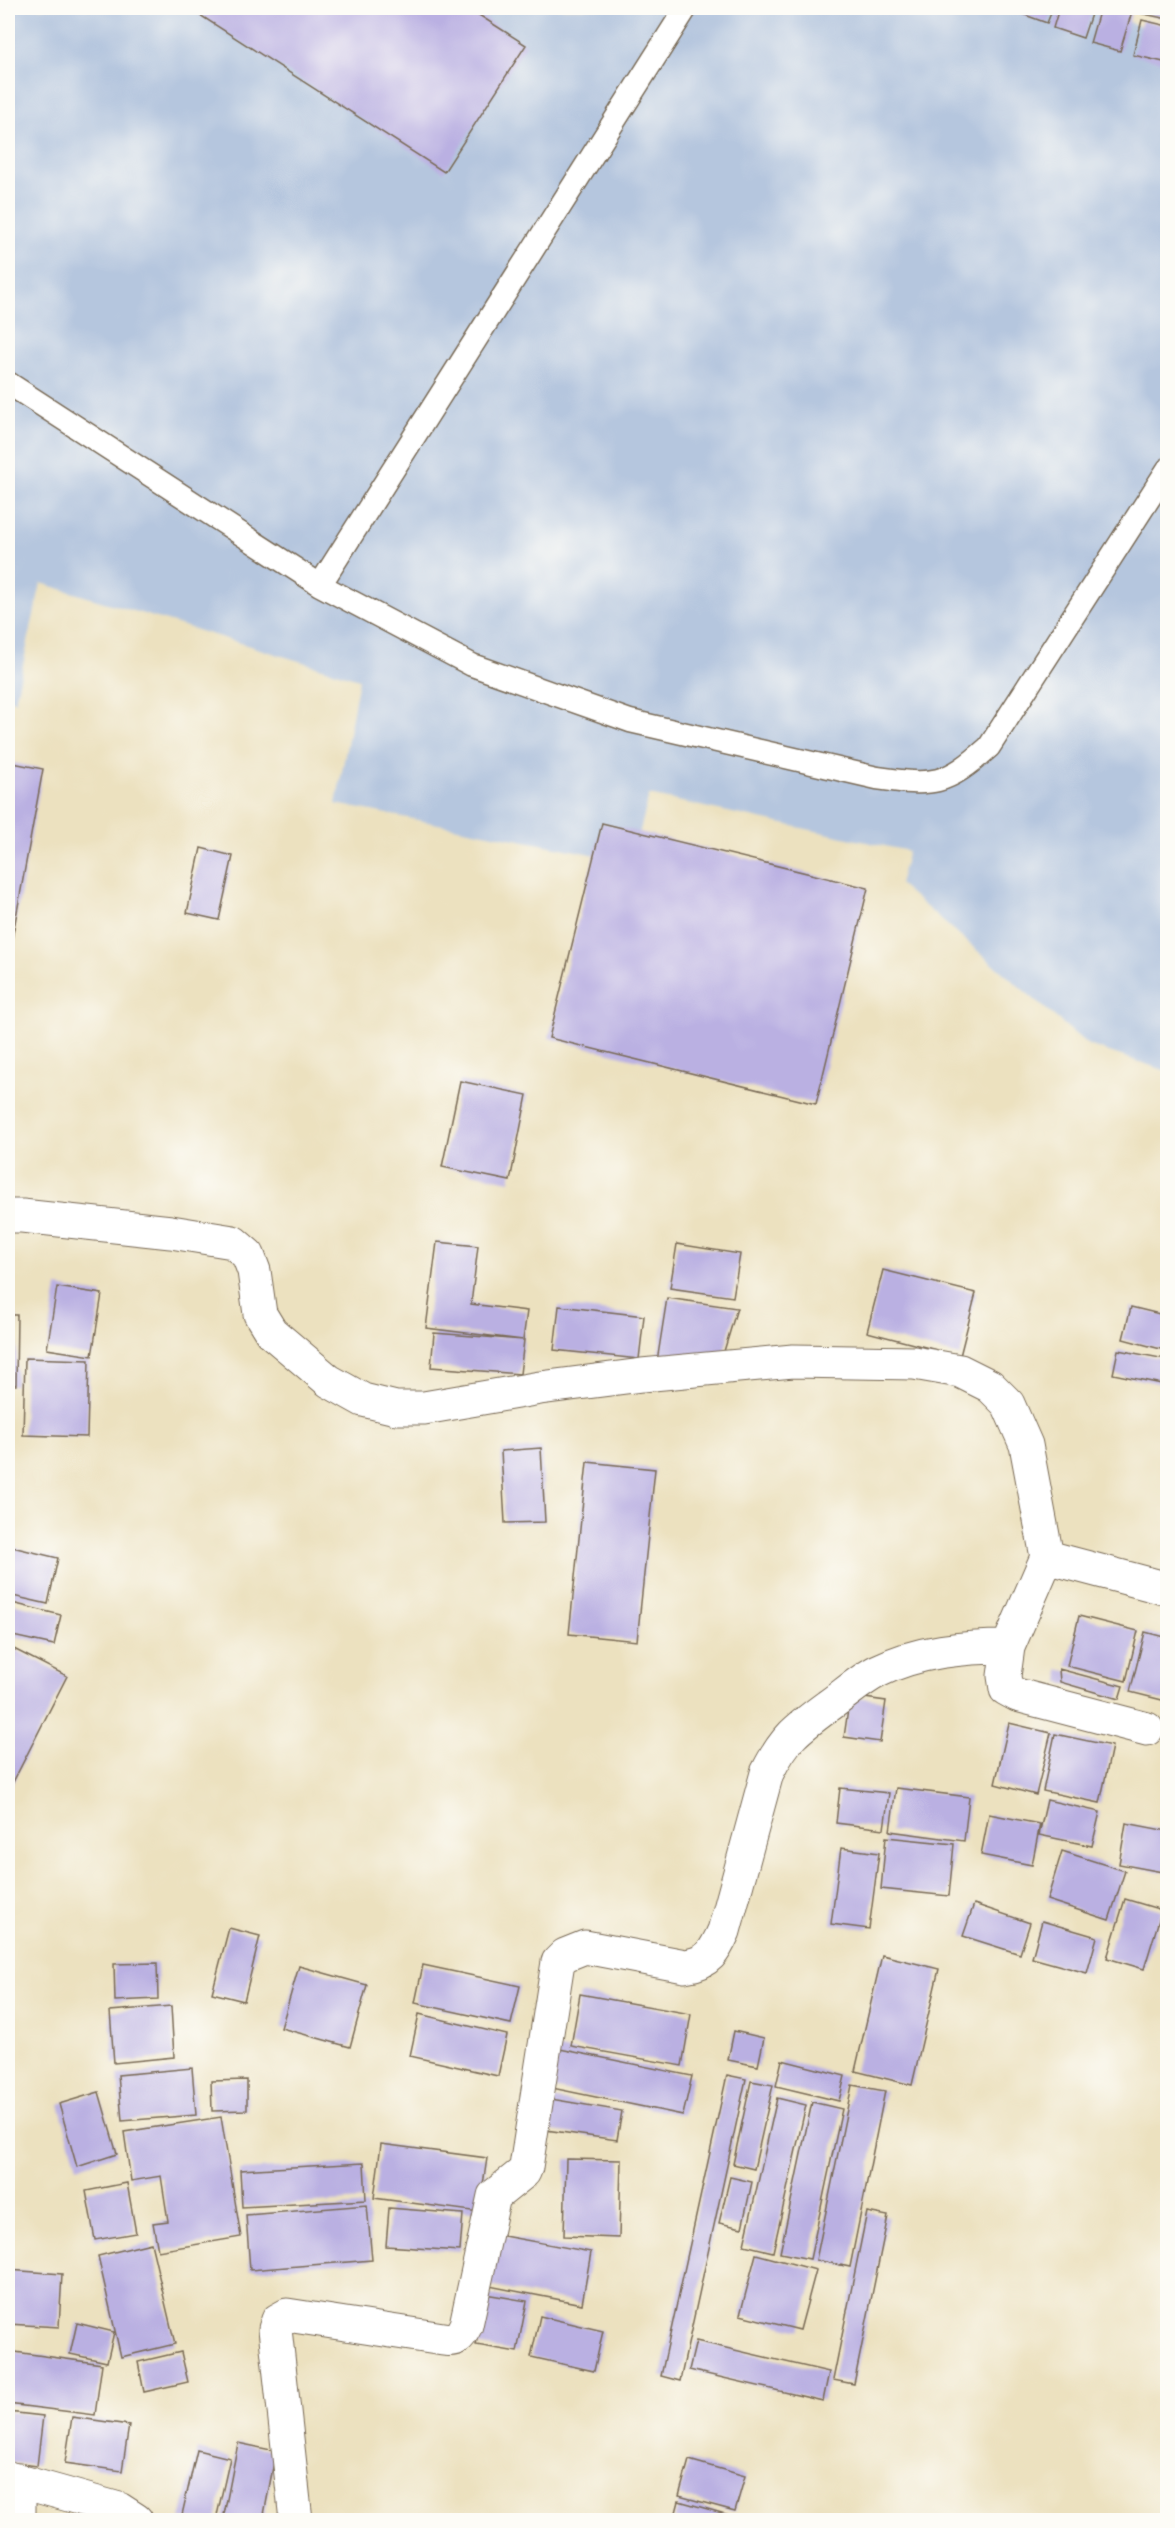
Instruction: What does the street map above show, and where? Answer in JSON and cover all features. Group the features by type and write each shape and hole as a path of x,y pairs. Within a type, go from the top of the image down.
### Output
{"street":[{"path":"8,1216 159,1231 233,1242 248,1255 254,1271 261,1314 271,1332 329,1381 363,1400 396,1408 424,1408 540,1388 642,1375 793,1361 914,1363 960,1371 990,1386 1008,1404 1026,1445 1047,1557 1008,1647 1004,1676 1006,1689 1017,1695 1147,1728"},
{"path":"1047,1557 1167,1589"},
{"path":"296,2520 275,2329 278,2320 286,2314 443,2339 454,2340 460,2337 466,2325 494,2196 524,2172 526,2167 558,1962 565,1955 585,1947 685,1966 700,1965 715,1951 724,1931 767,1773 777,1752 791,1734 877,1671 938,1652 973,1647 1008,1647"},
{"path":"19,2520 13,2479 119,2509 136,2520"}],"lane":[{"path":"320,585 686,8"},
{"path":"8,383 320,585 472,665 630,721 877,778 916,783 949,778 964,769 989,747 1167,469"}],"shaded area":[{"path":"8,8 1093,8 1167,37 1167,1071 1088,1045 899,884 908,851 649,795 632,862 336,804 359,679 41,583 15,701 8,699"}],"building":[{"path":"189,8 468,8 526,45 444,172"},
{"path":"1015,8 1053,8 1047,23 1014,11"},
{"path":"1059,8 1093,8 1083,38 1053,28"},
{"path":"1100,8 1133,8 1120,51 1090,43"},
{"path":"1140,8 1168,8 1168,19 1139,13"},
{"path":"1142,20 1168,26 1168,63 1133,55"},
{"path":"8,762 43,769 9,956 8,956"},
{"path":"602,823 868,888 816,1104 549,1038"},
{"path":"201,848 233,856 219,920 187,913"},
{"path":"460,1081 527,1095 510,1181 442,1167"},
{"path":"437,1242 478,1246 471,1304 527,1311 523,1340 426,1328"},
{"path":"677,1244 740,1254 733,1297 670,1288"},
{"path":"883,1270 976,1293 960,1356 867,1332"},
{"path":"57,1287 102,1294 92,1356 47,1349"},
{"path":"667,1298 737,1308 722,1358 656,1368"},
{"path":"559,1306 644,1316 639,1359 554,1350"},
{"path":"1131,1307 1168,1316 1168,1351 1123,1339"},
{"path":"8,1315 17,1315 16,1385 8,1385"},
{"path":"434,1333 524,1340 520,1374 431,1367"},
{"path":"1118,1350 1166,1359 1162,1384 1113,1374"},
{"path":"25,1358 89,1360 87,1437 23,1435"},
{"path":"541,1448 545,1522 505,1523 501,1451"},
{"path":"587,1462 655,1469 637,1641 569,1634"},
{"path":"8,1546 58,1558 48,1604 8,1595"},
{"path":"8,1602 61,1615 54,1645 8,1635"},
{"path":"1079,1616 1138,1631 1126,1681 1067,1666"},
{"path":"1145,1632 1168,1638 1166,1701 1130,1692"},
{"path":"8,1646 67,1676 8,1792"},
{"path":"1059,1669 1123,1686 1119,1699 1060,1682"},
{"path":"850,1696 886,1701 880,1742 844,1737"},
{"path":"1009,1723 1051,1733 1036,1795 995,1784"},
{"path":"1055,1734 1112,1746 1100,1803 1043,1791"},
{"path":"840,1788 889,1793 884,1829 836,1823"},
{"path":"896,1788 969,1797 964,1841 890,1831"},
{"path":"1047,1800 1100,1812 1092,1846 1039,1835"},
{"path":"989,1814 1040,1824 1032,1865 981,1855"},
{"path":"1126,1823 1168,1831 1168,1873 1119,1864"},
{"path":"886,1837 954,1844 949,1896 881,1889"},
{"path":"841,1848 879,1853 869,1929 831,1924"},
{"path":"1062,1851 1125,1871 1109,1920 1047,1900"},
{"path":"1125,1899 1162,1910 1144,1969 1107,1958"},
{"path":"974,1904 1030,1923 1020,1954 963,1936"},
{"path":"1042,1921 1097,1937 1087,1973 1032,1958"},
{"path":"229,1928 260,1936 244,2001 212,1993"},
{"path":"882,1955 939,1969 912,2085 855,2071"},
{"path":"157,1963 158,1999 115,2001 114,1964"},
{"path":"423,1965 520,1986 511,2024 415,2003"},
{"path":"299,1966 367,1985 350,2047 281,2028"},
{"path":"580,1994 691,2014 682,2066 571,2046"},
{"path":"171,2006 174,2057 114,2063 110,2011"},
{"path":"419,2014 507,2035 498,2076 410,2056"},
{"path":"734,2031 764,2038 758,2066 728,2060"},
{"path":"555,2048 692,2076 683,2115 547,2087"},
{"path":"782,2060 845,2076 839,2101 776,2086"},
{"path":"192,2068 196,2115 122,2121 118,2075"},
{"path":"727,2075 746,2079 680,2381 661,2376"},
{"path":"247,2080 247,2110 212,2111 211,2081"},
{"path":"751,2081 773,2085 754,2169 733,2164"},
{"path":"852,2085 885,2091 850,2267 816,2260"},
{"path":"99,2092 117,2154 77,2167 59,2104"},
{"path":"777,2098 806,2105 773,2252 744,2245"},
{"path":"551,2099 622,2111 617,2140 546,2130"},
{"path":"812,2102 842,2109 810,2259 780,2253"},
{"path":"221,2117 241,2237 158,2251 153,2223 168,2221 161,2176 131,2181 124,2132"},
{"path":"381,2144 487,2158 479,2212 374,2198"},
{"path":"566,2159 621,2160 619,2238 564,2236"},
{"path":"364,2163 366,2200 242,2207 240,2170"},
{"path":"730,2177 752,2182 742,2228 719,2223"},
{"path":"127,2183 136,2233 95,2240 86,2191"},
{"path":"367,2205 372,2260 250,2270 246,2215"},
{"path":"389,2208 463,2214 460,2251 386,2246"},
{"path":"867,2212 888,2216 854,2384 833,2380"},
{"path":"498,2235 591,2252 582,2304 489,2286"},
{"path":"151,2243 175,2344 121,2357 98,2256"},
{"path":"756,2254 816,2270 800,2330 740,2315"},
{"path":"8,2270 62,2274 59,2327 8,2324"},
{"path":"485,2294 527,2301 517,2352 476,2345"},
{"path":"540,2316 603,2331 594,2371 531,2357"},
{"path":"77,2323 114,2332 107,2362 70,2354"},
{"path":"696,2341 829,2372 823,2401 689,2370"},
{"path":"8,2351 102,2364 95,2415 8,2404"},
{"path":"181,2352 188,2382 144,2392 138,2362"},
{"path":"8,2412 43,2416 37,2466 8,2462"},
{"path":"72,2417 129,2425 122,2471 65,2463"},
{"path":"238,2443 276,2451 263,2520 223,2520"},
{"path":"197,2450 230,2458 216,2520 181,2519"},
{"path":"689,2460 745,2476 735,2511 679,2496"},
{"path":"679,2501 747,2520 674,2520"}]}
